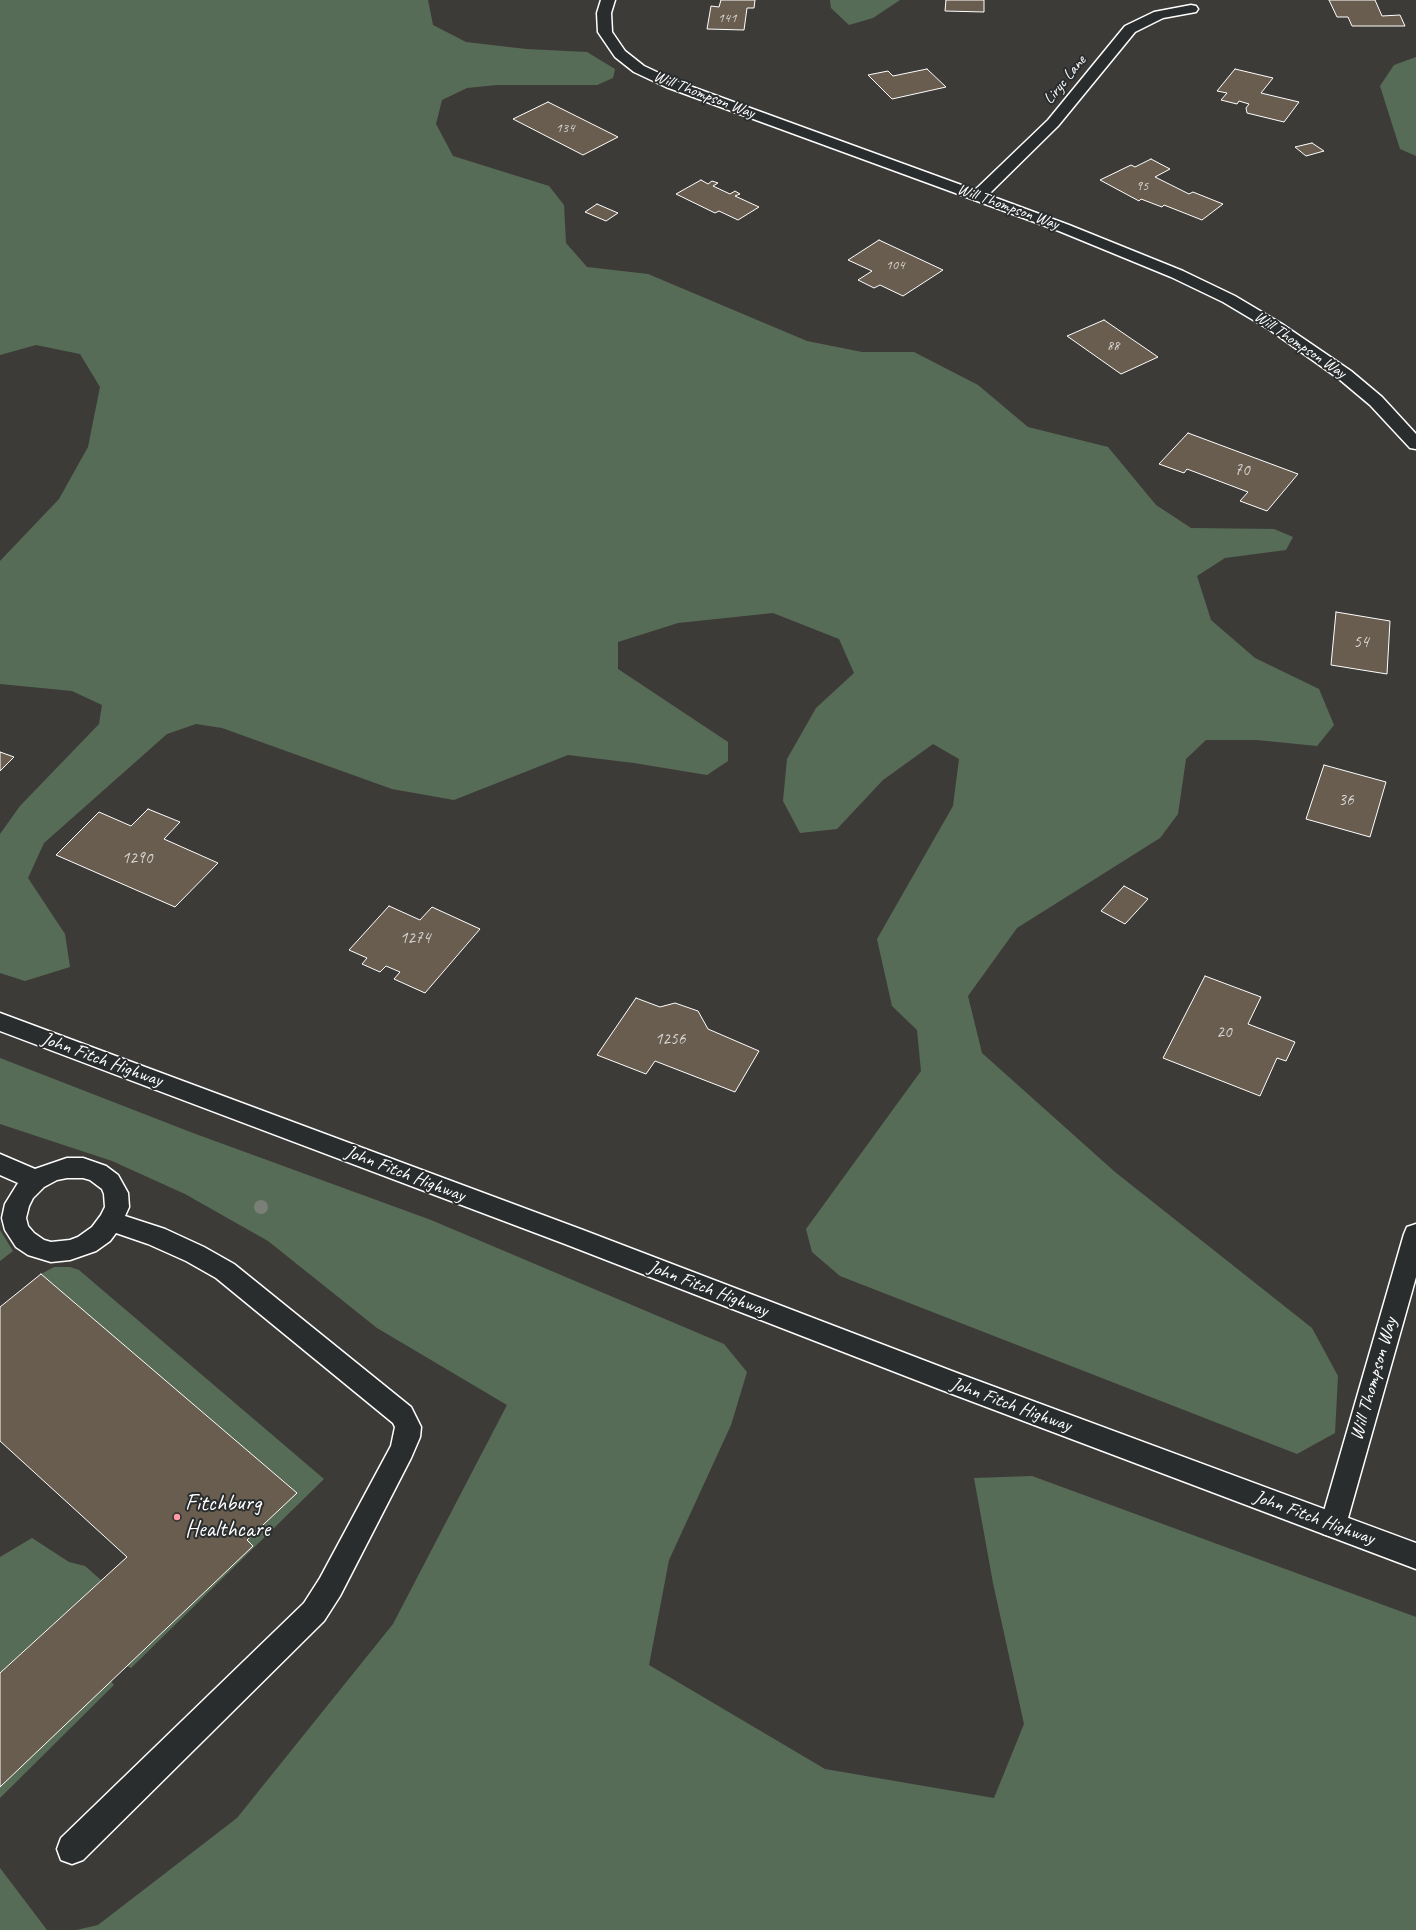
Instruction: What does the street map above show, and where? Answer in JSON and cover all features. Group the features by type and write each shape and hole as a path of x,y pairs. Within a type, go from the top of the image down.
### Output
{"street":[{"name":"Will Thompson Way","path":"608,0 604,13 605,32 620,54 639,69 671,84 978,196 1118,249 1177,274 1229,299 1276,327 1345,375 1376,401 1416,444"},
{"name":"Liryc Lane","path":"978,196 1053,123 1130,29 1159,16 1191,9"},
{"name":"John Fitch Highway","path":"0,1022 574,1237 963,1387 1416,1556"},
{"path":"0,1164 36,1180"},
{"path":"67,1168 83,1168 98,1173 110,1182 116,1193 117,1207 111,1221 101,1234 87,1244 70,1250 51,1252 37,1248 25,1240 17,1230 14,1218 17,1204 25,1191 36,1180 51,1172 67,1168"},
{"path":"72,1849 314,1612 330,1587 402,1450 407,1437 408,1427 402,1415 225,1271 195,1254 156,1236 111,1221"},
{"name":"Will Thompson Way","path":"1333,1525 1416,1234"}],"green space":[{"path":"0,0 428,0 433,25 466,42 526,49 587,52 615,69 613,78 597,85 497,85 467,88 442,100 436,124 453,156 549,186 564,205 566,243 587,267 648,274 807,341 862,352 914,352 978,385 1028,427 1108,447 1156,505 1191,528 1274,529 1293,537 1286,550 1225,558 1197,576 1211,620 1255,658 1319,689 1334,725 1317,746 1257,740 1206,740 1186,759 1178,814 1160,838 1017,928 968,996 982,1053 1115,1172 1312,1328 1338,1376 1335,1433 1297,1454 840,1276 812,1252 806,1229 921,1071 917,1030 892,1006 877,939 953,806 959,759 933,744 883,780 837,829 800,833 783,801 787,759 816,708 854,673 839,639 773,613 678,623 618,642 618,669 728,742 728,761 707,775 634,763 568,755 454,800 392,789 222,728 196,724 167,734 44,843 28,878 65,934 70,967 25,981 0,973 0,834 20,806 99,724 102,705 72,691 0,684 0,561 59,499 88,447 100,387 80,354 36,345 0,355"},
{"path":"830,0 900,0 873,18 849,25 831,8"},
{"path":"1416,57 1416,156 1400,149 1380,86 1394,65"},
{"path":"0,1058 193,1133 431,1220 724,1344 747,1372 731,1425 669,1560 649,1665 825,1769 994,1798 1024,1724 993,1583 974,1478 1032,1476 1416,1617 1416,1930 76,1930 98,1925 237,1818 393,1624 507,1405 377,1328 268,1241 185,1194 112,1161 0,1124"},
{"path":"0,1230 13,1251 0,1261"},
{"path":"54,1267 70,1267 79,1270 324,1479 131,1668 127,1666 253,1546 247,1540 297,1493 41,1274"},
{"path":"32,1538 69,1562 85,1566 101,1580 0,1673 0,1557"},
{"path":"111,1681 114,1685 0,1798 0,1787"},
{"path":"0,1868 47,1930 0,1930"}],"building":[{"path":"721,0 755,0 754,8 747,8 744,30 707,29 711,6 719,7"},
{"path":"946,0 984,0 984,12 945,11"},
{"path":"1329,0 1375,0 1382,16 1400,15 1405,26 1352,26 1348,17 1337,17"},
{"path":"927,69 946,87 892,99 868,75 888,71 893,76"},
{"path":"1235,69 1273,78 1261,93 1299,102 1284,122 1247,113 1246,108 1249,104 1239,101 1237,104 1221,100 1227,93 1217,91"},
{"path":"548,102 618,137 583,155 513,119"},
{"path":"1312,143 1324,151 1306,156 1295,147"},
{"path":"1151,159 1170,169 1155,177 1189,194 1193,192 1223,204 1202,220 1164,205 1162,207 1141,199 1139,201 1100,180 1131,165 1135,167"},
{"path":"701,180 708,184 712,181 718,183 713,186 730,194 735,191 740,194 735,196 759,207 738,220 719,211 715,213 676,194"},
{"path":"597,204 618,213 606,221 585,212"},
{"path":"879,240 943,270 903,296 880,285 874,288 858,280 872,271 848,260"},
{"path":"1104,320 1158,357 1121,374 1067,336"},
{"path":"1188,433 1298,474 1267,511 1240,501 1248,492 1187,469 1184,473 1159,464"},
{"path":"1336,612 1390,621 1387,674 1331,665"},
{"path":"0,752 14,757 0,771"},
{"path":"1324,765 1386,782 1370,837 1306,819"},
{"path":"148,809 180,822 164,839 218,863 175,907 56,855 99,812 131,826"},
{"path":"1124,886 1148,899 1125,924 1101,911"},
{"path":"389,906 420,920 432,907 480,929 425,993 394,979 400,972 386,966 380,972 362,964 367,958 349,950"},
{"path":"1205,976 1261,997 1248,1024 1295,1042 1286,1061 1277,1058 1260,1096 1163,1058"},
{"path":"636,998 660,1007 675,1003 698,1011 708,1029 759,1051 735,1092 655,1061 646,1074 597,1055"},
{"name":"Fitchburg Healthcare","path":"41,1274 297,1493 247,1540 253,1546 0,1787 0,1673 127,1557 0,1441 0,1307"}],"place":[{"name":"Fitchburg Healthcare","path":"177,1517"}]}
